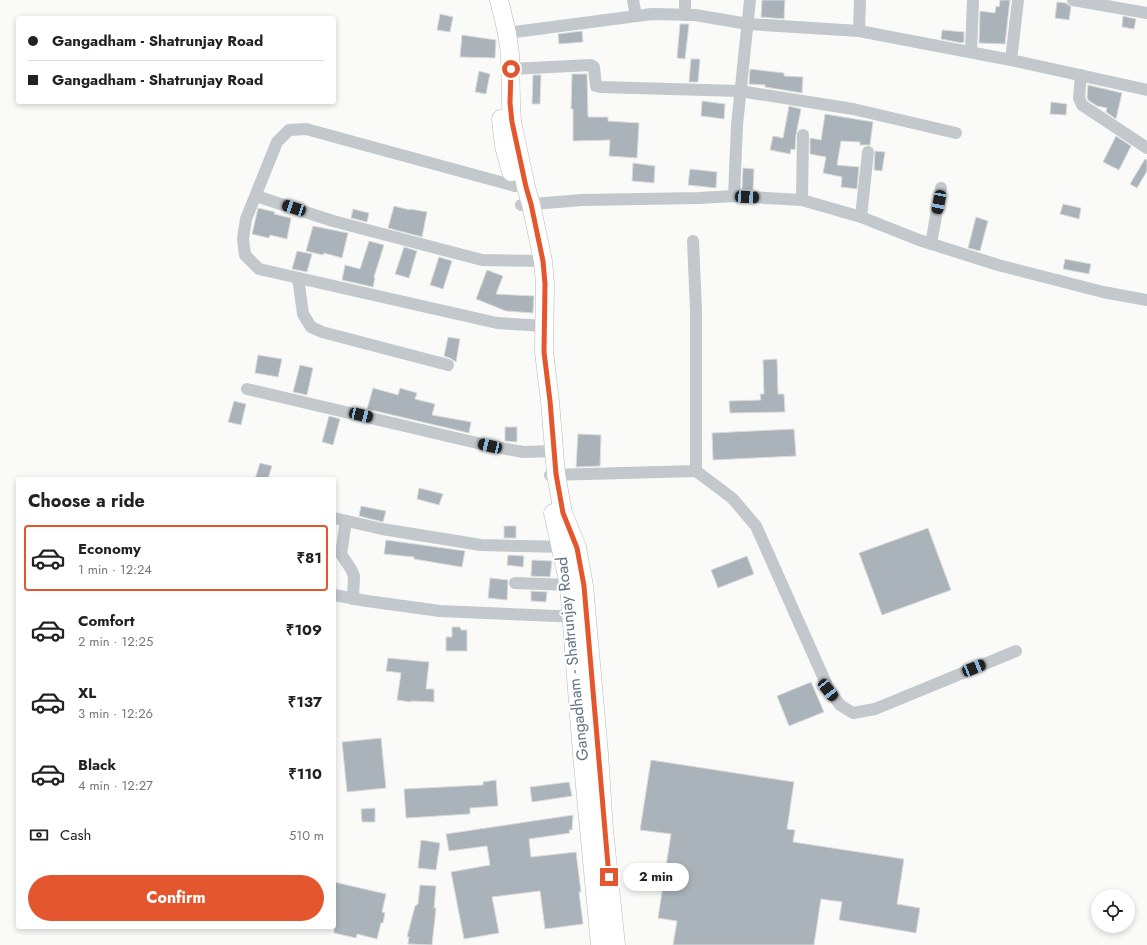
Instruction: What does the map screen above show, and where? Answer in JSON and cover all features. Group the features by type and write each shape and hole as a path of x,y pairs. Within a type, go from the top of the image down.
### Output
{"main road":[{"name":"Gangadham - Shatrunjay Road","path":"498,0 502,28 510,54 499,102 504,146 515,186 526,205"},
{"name":"Gangadham - Shatrunjay Road","path":"506,68 512,122 526,187 526,205 540,261 542,326 550,401 550,452 552,475 563,513 569,547 584,586 579,618 590,754 600,945"},
{"name":"Gangadham - Shatrunjay Road","path":"569,547 568,585 579,618"},
{"name":"Gangadham - Shatrunjay Road","path":"590,754 604,830 616,945"}],"street":[{"path":"632,0 636,16"},
{"path":"685,0 685,15"},
{"path":"734,196 737,125 750,0"},
{"path":"859,32 860,0"},
{"path":"971,51 973,0"},
{"path":"1011,60 1018,0"},
{"path":"1073,0 1147,13"},
{"path":"502,28 652,14 685,15 748,24 859,32 971,51 1147,90"},
{"path":"506,68 592,65 594,68 596,86 600,87 740,91 853,109 956,133"},
{"path":"1081,75 1079,98 1082,105 1147,148"},
{"path":"515,186 306,130 288,130 277,142 246,219 243,239 245,255 259,269 491,321 542,326"},
{"path":"802,200 803,135"},
{"path":"861,217 868,152"},
{"path":"931,244 941,188"},
{"path":"256,196 333,221 482,260 540,261"},
{"path":"526,205 582,200 734,196 802,200 861,217 931,244 998,265 1103,292 1147,300"},
{"path":"693,241 696,310 696,471"},
{"path":"298,278 303,314 311,326 322,332 448,365"},
{"path":"247,389 490,446 523,452 550,452"},
{"path":"552,475 696,471 732,498 756,526 828,690 840,705 853,712 875,708 1016,651"},
{"path":"336,518 382,529 481,545 569,547"},
{"path":"346,521 341,554 354,576 353,599"},
{"path":"515,583 568,585"},
{"path":"336,595 440,611 579,618"}],"building":[{"path":"762,0 785,0 784,19 761,17"},
{"path":"1000,0 1010,0 1005,44 979,43 980,11 995,13 996,6 999,7"},
{"path":"1057,2 1066,3 1071,7 1069,20 1055,18"},
{"path":"440,14 453,17 450,32 437,30"},
{"path":"1123,16 1136,19 1134,29 1122,27"},
{"path":"680,24 689,24 685,59 677,58"},
{"path":"942,30 964,32 964,42 962,43 941,39"},
{"path":"582,31 583,42 559,44 558,34"},
{"path":"462,35 496,40 495,58 460,57"},
{"path":"691,59 700,59 698,82 689,82"},
{"path":"750,69 784,73 784,76 803,77 802,93 765,87 765,85 749,84"},
{"path":"479,71 490,74 486,94 475,92"},
{"path":"572,74 587,74 588,117 608,117 608,121 639,123 637,158 609,156 610,140 573,141 573,109 571,109"},
{"path":"533,75 541,75 540,104 532,104"},
{"path":"1088,85 1122,93 1116,119 1106,112 1107,108 1097,106 1088,100"},
{"path":"702,101 725,104 724,119 701,116"},
{"path":"1051,102 1067,104 1066,115 1050,114"},
{"path":"789,106 801,109 795,150 791,149 790,154 770,150 773,136 783,138"},
{"path":"825,114 873,122 870,145 860,145 860,142 841,141 837,165 859,167 857,189 841,187 842,177 823,173 826,157 810,154 810,138 821,140"},
{"path":"1116,136 1131,146 1119,170 1103,162"},
{"path":"875,151 885,152 882,171 874,170"},
{"path":"1145,159 1147,160 1147,171 1137,188 1130,184"},
{"path":"633,163 655,166 654,183 632,181"},
{"path":"743,168 754,169 753,190 742,189"},
{"path":"690,169 717,172 716,188 688,185"},
{"path":"1063,204 1081,208 1079,219 1060,214"},
{"path":"394,206 427,212 422,237 388,228"},
{"path":"258,208 291,218 287,239 270,235 269,238 252,234"},
{"path":"353,209 369,213 367,222 351,218"},
{"path":"976,217 988,221 980,251 968,248"},
{"path":"313,226 348,233 342,258 324,253 323,255 306,251"},
{"path":"369,241 384,245 374,277 373,287 342,280 345,265 360,269"},
{"path":"404,247 417,251 409,278 395,274"},
{"path":"297,251 312,254 307,272 292,269"},
{"path":"439,257 452,261 443,289 430,285"},
{"path":"1065,259 1091,264 1089,274 1063,269"},
{"path":"487,270 503,276 496,294 534,296 533,313 506,311 476,299"},
{"path":"448,337 460,339 456,362 444,356"},
{"path":"258,355 282,359 278,377 255,373"},
{"path":"777,359 778,394 784,394 785,412 730,413 729,401 761,400 760,394 764,394 763,360"},
{"path":"300,365 313,368 307,395 293,392"},
{"path":"373,388 398,395 400,388 417,393 415,399 435,404 432,415 471,422 469,433 367,409"},
{"path":"234,401 246,404 241,425 228,422"},
{"path":"329,416 340,419 333,445 322,442"},
{"path":"505,427 517,427 517,442 505,441"},
{"path":"794,429 796,456 713,460 712,433"},
{"path":"578,434 601,435 600,466 576,467"},
{"path":"260,463 272,466 269,477 256,477"},
{"path":"419,488 443,494 439,505 417,499"},
{"path":"361,506 386,511 383,522 359,516"},
{"path":"504,526 516,526 516,538 504,538"},
{"path":"928,528 951,590 882,615 859,553"},
{"path":"386,540 465,551 462,567 414,559 414,557 384,554"},
{"path":"508,555 524,556 523,567 507,565"},
{"path":"747,556 754,574 718,588 711,570"},
{"path":"532,560 552,561 550,577 531,576"},
{"path":"490,578 508,580 507,600 488,598"},
{"path":"531,591 547,592 546,602 531,601"},
{"path":"452,627 460,627 461,630 467,630 467,651 446,651 446,637 452,637"},
{"path":"388,658 429,662 426,689 434,689 434,702 411,702 397,700 401,673 386,671"},
{"path":"811,682 824,712 789,726 777,696"},
{"path":"381,738 386,788 347,792 342,742"},
{"path":"651,760 794,782 787,829 795,830 793,842 904,859 897,904 920,908 916,933 839,920 842,902 821,899 814,945 673,945 677,921 658,918 671,834 640,830"},
{"path":"496,780 498,806 470,808 470,814 406,818 404,789 483,785 483,782"},
{"path":"569,782 572,796 532,802 530,787"},
{"path":"375,808 375,822 362,822 361,809"},
{"path":"573,815 572,830 569,830 570,833 529,839 531,857 576,852 583,924 545,929 540,891 492,897 499,933 464,939 451,872 490,865 487,846 449,851 446,834"},
{"path":"421,840 440,843 436,870 418,868"},
{"path":"336,882 386,894 382,912 385,913 383,923 381,923 377,939 357,934 356,938 334,933 334,929 336,929"},
{"path":"420,885 436,886 434,908 436,908 432,945 408,944 409,937 407,937 415,906 418,904"}],"route":[{"path":"511,69 510,103 512,122 543,261 545,284 544,352 556,474 563,513 577,548 584,586 609,877"}]}
